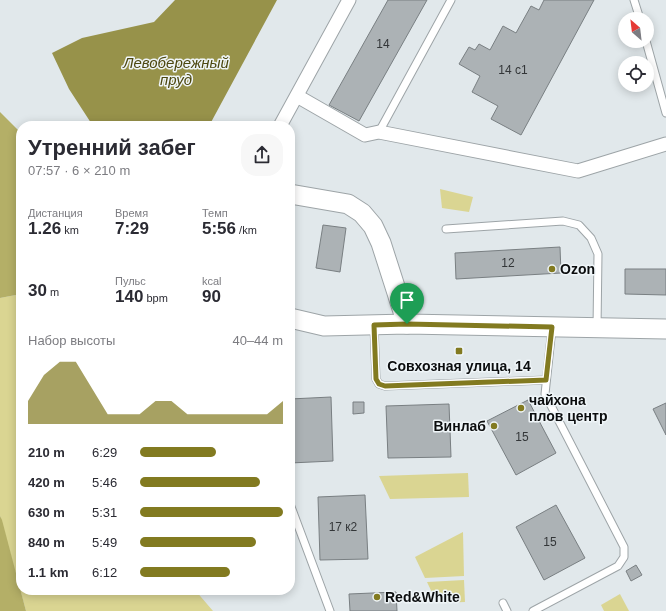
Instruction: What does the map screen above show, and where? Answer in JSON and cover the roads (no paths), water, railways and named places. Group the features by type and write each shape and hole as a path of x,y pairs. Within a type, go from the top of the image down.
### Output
{"street":[{"path":"283,121 349,0"},
{"path":"297,96 365,135 379,132 578,171 666,144"},
{"path":"295,195 348,204 362,213 373,226 381,243 407,324"},
{"path":"295,319 324,326 407,324 666,329"}],"lane":[{"path":"379,132 451,0"},
{"path":"634,0 638,12"},
{"path":"648,48 666,112"},
{"path":"446,229 563,221 579,225 591,238 598,254 597,328"},
{"path":"374,325 376,379 379,384 385,386 546,380"},
{"path":"533,611 618,566 624,557 624,547 545,394 552,327"},
{"path":"295,517 330,611"},
{"path":"503,602 507,611"}],"water":[{"name":"Левобережный пруд","path":"175,0 277,0 212,121 90,121 69,89 52,53 82,38 154,22"}],"place":[{"name":"Ozon","path":"552,269"},
{"name":"Совхозная улица, 14","path":"459,351"},
{"name":"чайхона плов центр","path":"521,408"},
{"name":"Винлаб","path":"494,426"},
{"name":"Red&White","path":"377,597"}]}
